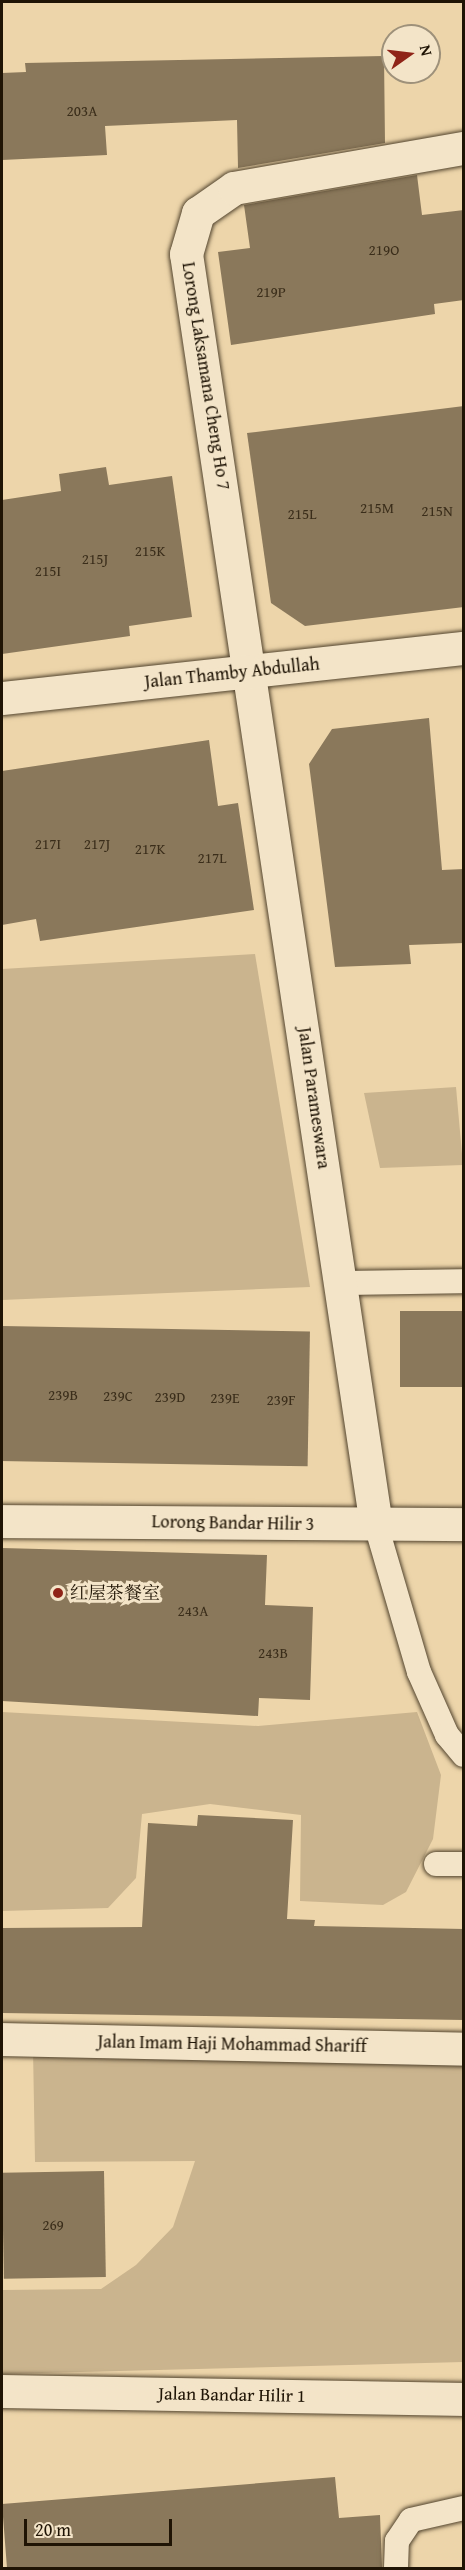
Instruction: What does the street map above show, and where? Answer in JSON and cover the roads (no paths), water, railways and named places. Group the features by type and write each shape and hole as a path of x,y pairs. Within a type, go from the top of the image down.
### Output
{"street":[{"name":"Lorong Laksamana Cheng Ho 7","path":"251,670 186,254 198,213 234,188 464,148"},
{"name":"Jalan Thamby Abdullah","path":"2,698 464,648"},
{"name":"Jalan Parameswara","path":"251,670 376,1525"},
{"name":"Lorong Bandar Hilir 3","path":"2,1521 464,1524"},
{"name":"Jalan Imam Haji Mohammad Shariff","path":"2,2039 464,2049"},
{"name":"Jalan Bandar Hilir 1","path":"2,2391 464,2399"}],"lane":[{"path":"341,1283 464,1281"},
{"path":"376,1525 419,1672 447,1735 464,1755"},
{"path":"436,1864 464,1864"},
{"path":"396,2568 397,2541 411,2520 464,2508"}],"place":[{"name":"红屋茶餐室","path":"58,1593"}]}
